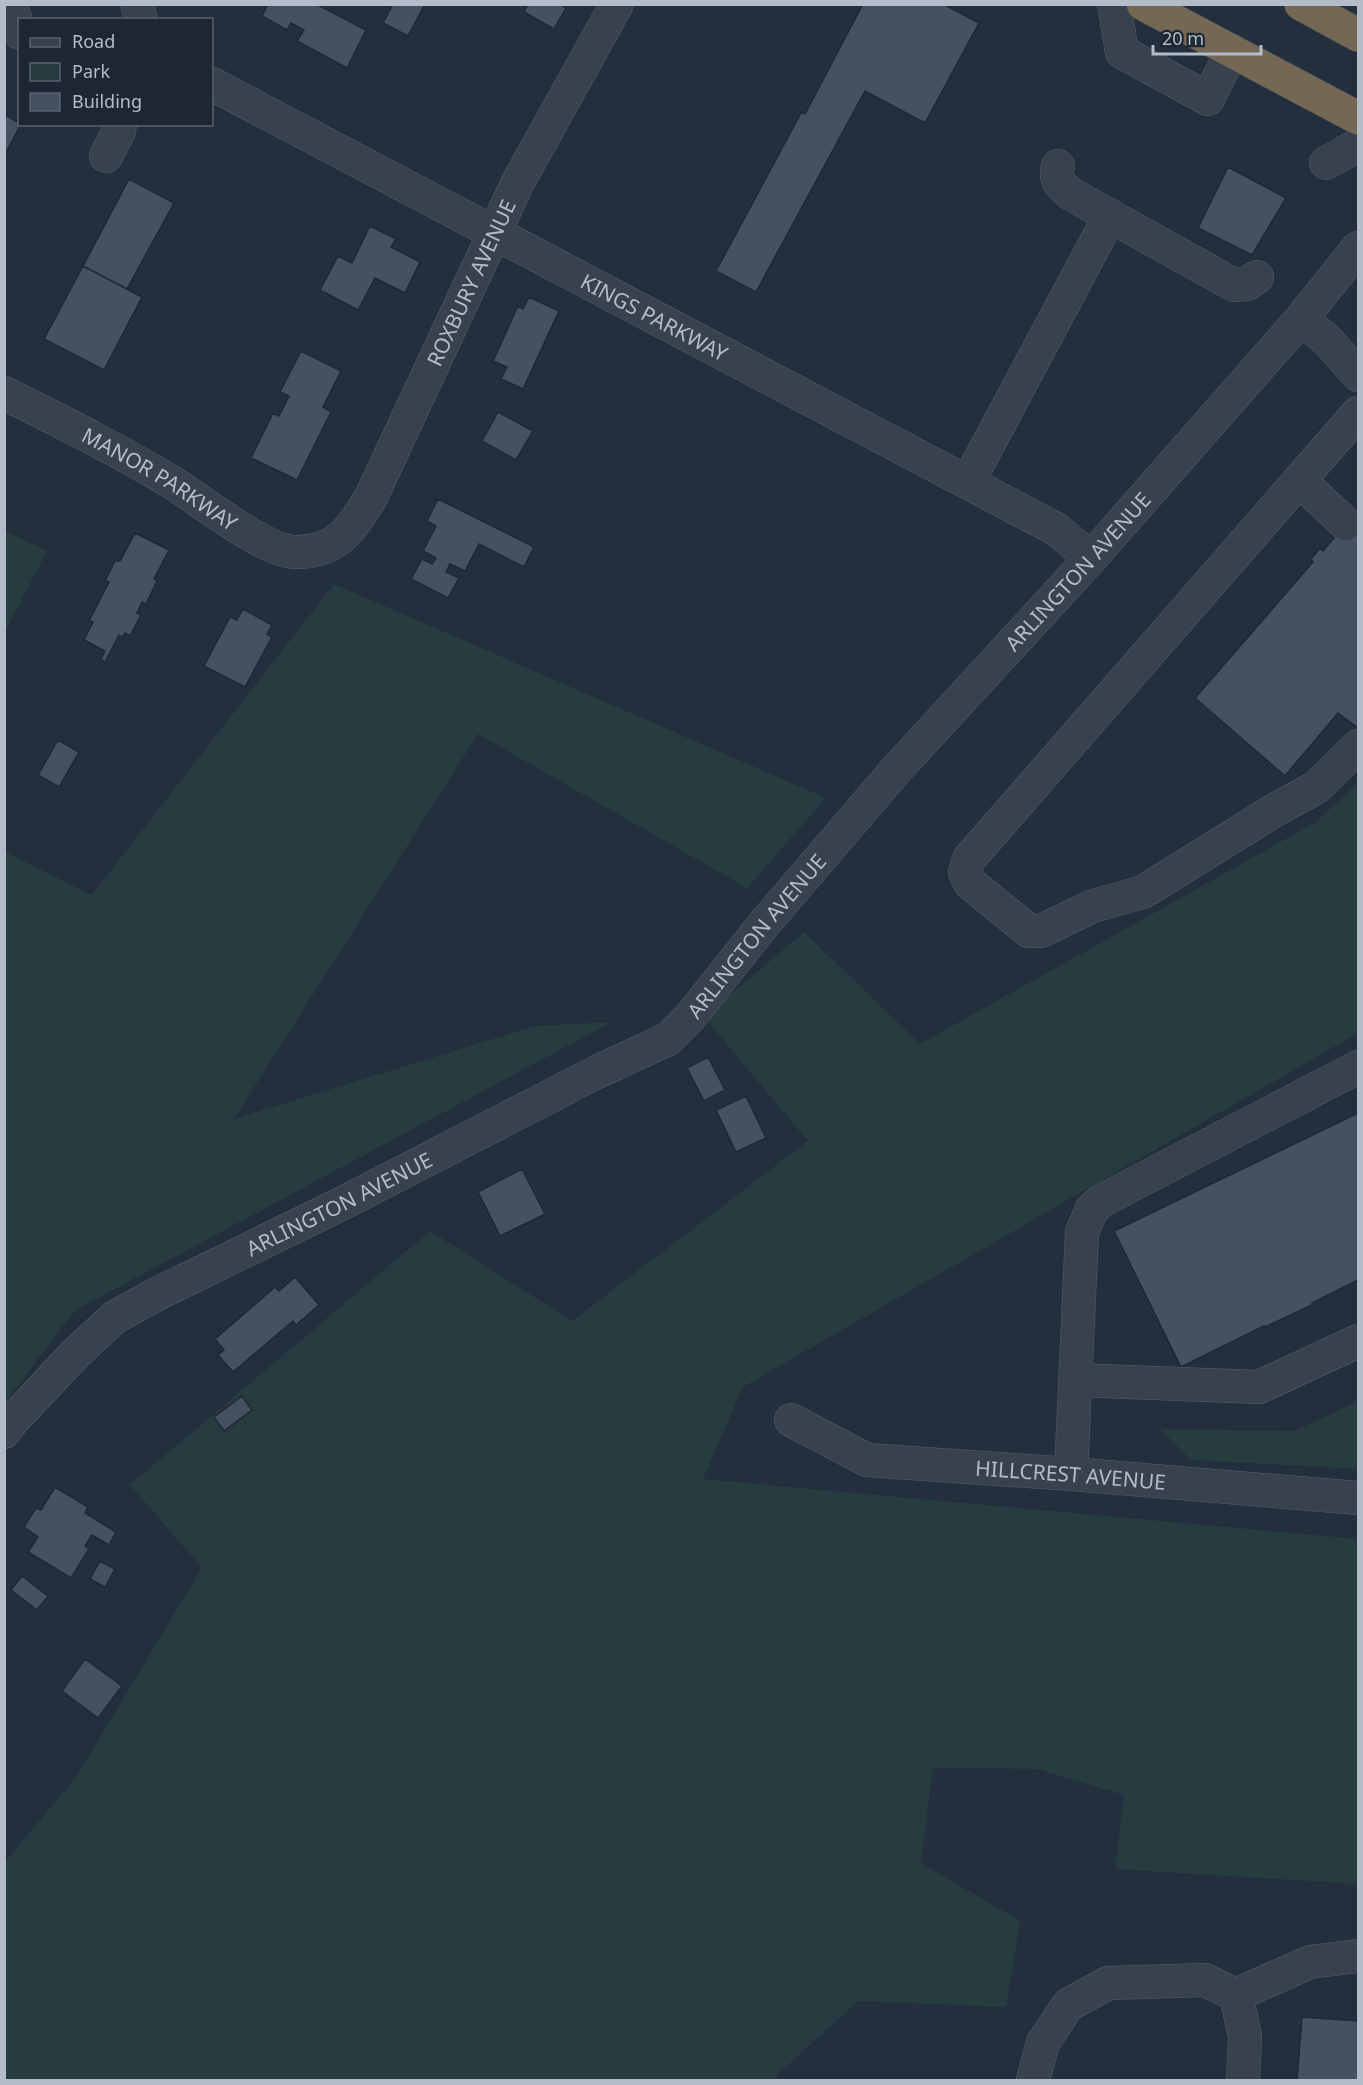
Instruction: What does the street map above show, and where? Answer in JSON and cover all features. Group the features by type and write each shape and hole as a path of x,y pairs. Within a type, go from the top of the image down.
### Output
{"highway":[{"path":"1143,4 1359,118"},
{"path":"1301,4 1359,35"}],"street":[{"path":"10,4 18,27"},
{"name":"ROXBURY AVENUE","path":"319,549 344,536 355,525 371,497 532,156 617,4"},
{"path":"1114,4 1122,52 1208,99 1232,51"},
{"name":"KINGS PARKWAY","path":"213,85 969,482 1056,529 1091,558"},
{"path":"106,156 120,126"},
{"path":"1326,163 1359,145"},
{"path":"1058,166 1057,179 1062,188 1110,216 1234,285 1247,285 1257,277"},
{"path":"969,482 1110,216"},
{"name":"ARLINGTON AVENUE","path":"4,1432 76,1353 115,1317 597,1072 668,1039 690,1017 764,924 896,770 1091,558 1301,319 1359,248"},
{"path":"1301,319 1326,339 1359,375"},
{"name":"MANOR PARKWAY","path":"4,393 89,435 262,540 292,553 319,549"},
{"path":"1359,413 969,859 965,873 970,883 1029,931 1035,932 1093,906 1143,892 1275,810 1317,787 1359,746"},
{"path":"1300,481 1346,524"},
{"path":"1071,1474 1082,1232 1092,1209 1101,1201 1359,1067"},
{"path":"1075,1380 1259,1387 1359,1341"},
{"name":"HILLCREST AVENUE","path":"790,1420 867,1460 1359,1498"},
{"path":"1033,2080 1042,2043 1068,2005 1108,1983 1205,1980 1236,1995 1310,1962 1359,1956"},
{"path":"1236,1995 1245,2036 1243,2080"}],"green space":[{"path":"5,531 47,551 5,632"},
{"path":"334,584 826,798 747,888 478,734 234,1119 535,1026 612,1022 74,1311 5,1403 5,852 92,895"},
{"path":"1358,783 1358,1033 743,1387 703,1479 1358,1539 1358,1884 1115,1869 1124,1795 1037,1769 933,1768 921,1863 1020,1921 1006,2007 858,2001 777,2075 777,2080 5,2080 5,1862 77,1776 202,1568 130,1485 430,1231 572,1321 808,1141 704,1017 804,932 920,1044 1316,822"},
{"path":"1358,1401 1358,1469 1191,1460 1160,1429 1295,1431"}],"building":[{"path":"268,4 316,4 366,30 347,68 297,41 304,30 291,23 287,30 262,16"},
{"path":"393,4 425,4 408,36 383,23"},
{"path":"528,4 559,4 566,8 554,29 524,12"},
{"path":"863,4 943,4 979,23 925,123 865,91 756,292 716,271 801,113 805,114"},
{"path":"4,114 18,122 20,126 4,156"},
{"path":"1228,167 1286,198 1252,255 1198,228"},
{"path":"129,179 174,203 127,289 83,266"},
{"path":"370,226 396,239 391,247 420,262 405,293 375,278 358,310 320,290 338,256 352,263"},
{"path":"83,266 142,297 104,370 44,339"},
{"path":"529,297 559,311 523,389 501,379 507,367 493,361 518,306 523,309"},
{"path":"301,351 341,371 323,407 331,412 297,480 251,458 273,413 279,416 289,396 280,392"},
{"path":"498,412 533,431 516,460 482,441"},
{"path":"438,499 534,547 524,567 479,544 465,571 450,564 446,572 459,578 448,598 411,579 422,559 432,564 436,558 423,551 436,526 427,521"},
{"path":"1358,510 1358,728 1338,713 1285,776 1195,698 1313,562 1311,559 1320,548 1323,551"},
{"path":"135,533 169,550 154,579 157,581 146,604 142,602 137,613 141,615 130,636 125,633 122,637 119,635 105,662 101,659 105,651 84,640 93,622 89,621 109,582 105,581 115,561 120,561"},
{"path":"243,609 272,625 267,634 272,637 245,687 204,666 230,617 237,620"},
{"path":"58,740 79,752 59,787 38,775"},
{"path":"708,1057 725,1090 704,1101 687,1068"},
{"path":"746,1096 766,1138 736,1152 716,1110"},
{"path":"1358,1113 1358,1280 1312,1305 1181,1367 1114,1231"},
{"path":"522,1169 545,1214 500,1236 478,1192"},
{"path":"295,1277 319,1305 296,1325 293,1321 233,1372 218,1355 224,1350 215,1339 275,1287 279,1291"},
{"path":"242,1396 252,1410 224,1431 214,1417"},
{"path":"55,1487 88,1507 85,1513 116,1532 109,1545 92,1535 85,1546 89,1549 71,1578 28,1552 38,1537 24,1527 36,1508 41,1510"},
{"path":"100,1561 115,1569 105,1587 90,1579"},
{"path":"22,1576 48,1596 37,1610 11,1590"},
{"path":"85,1659 122,1686 98,1718 62,1691"},
{"path":"1302,2017 1358,2021 1358,2080 1297,2080"}]}
